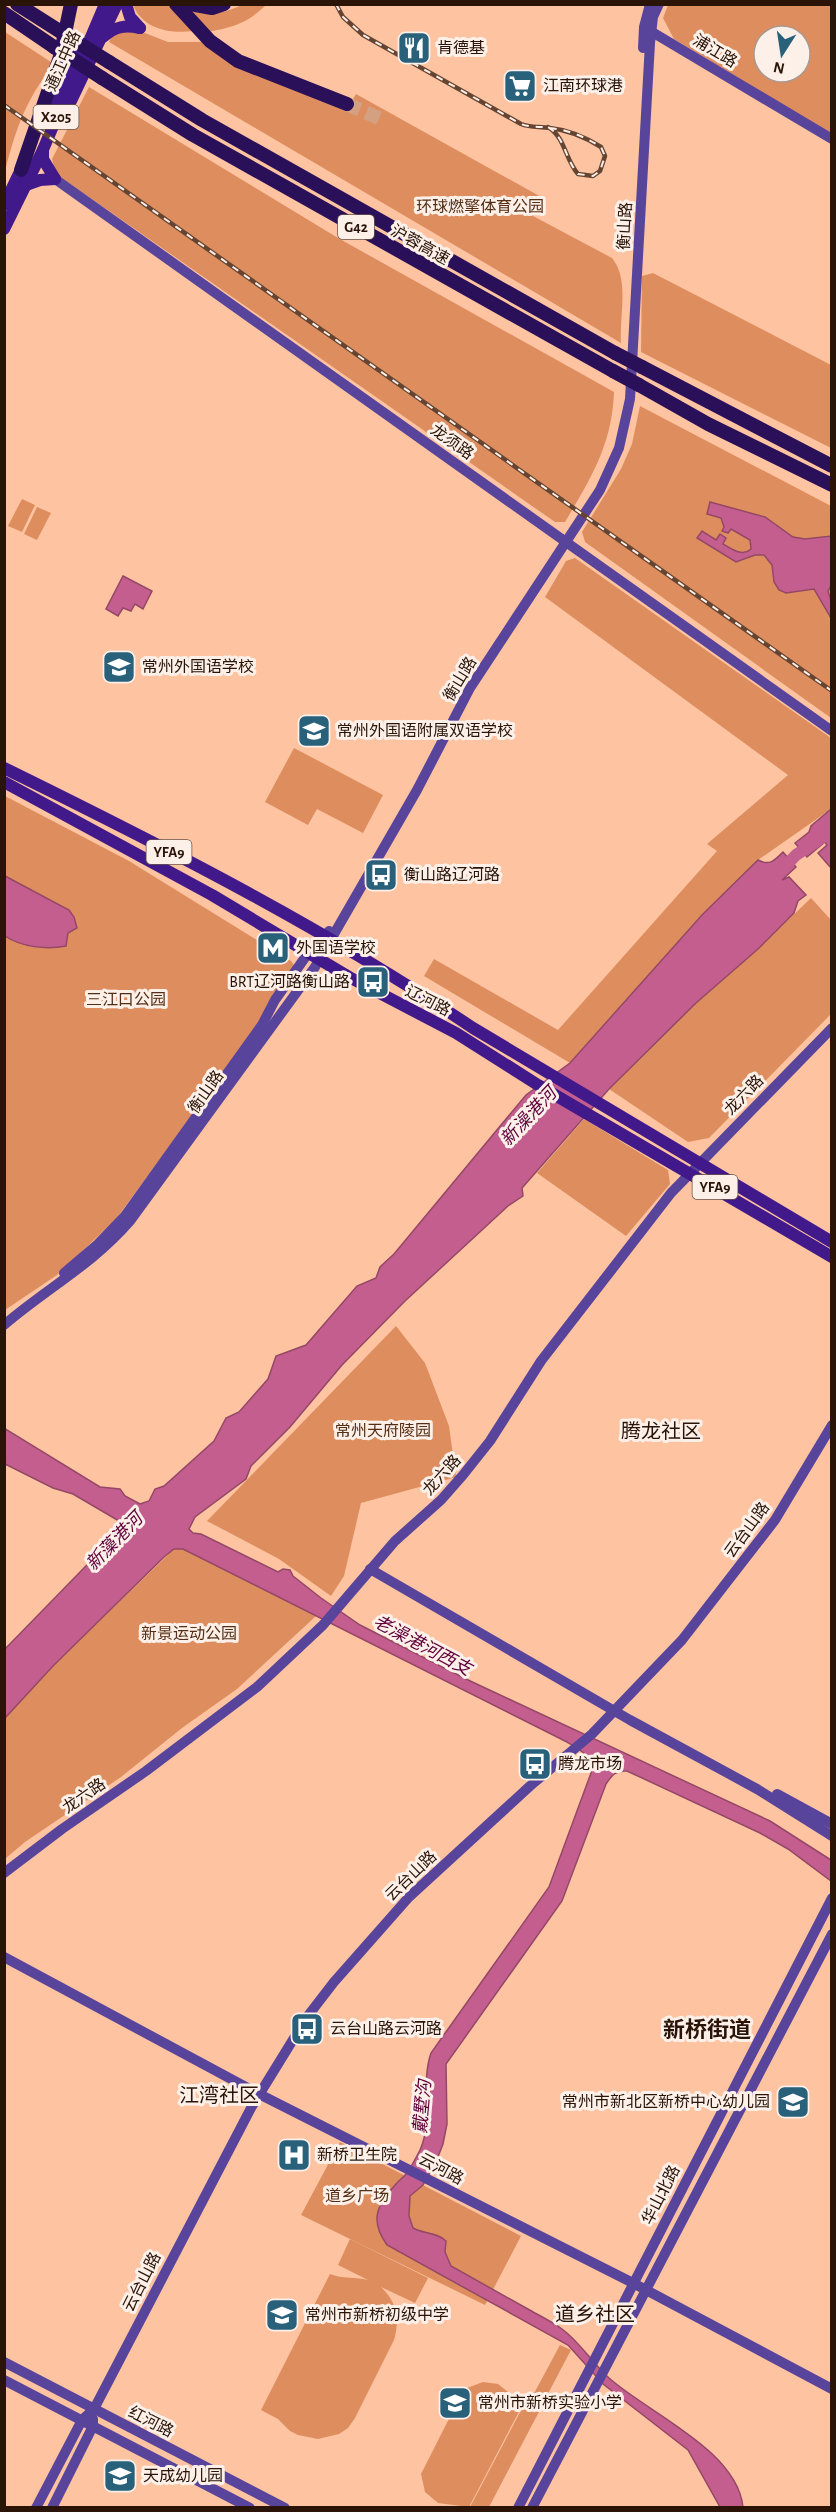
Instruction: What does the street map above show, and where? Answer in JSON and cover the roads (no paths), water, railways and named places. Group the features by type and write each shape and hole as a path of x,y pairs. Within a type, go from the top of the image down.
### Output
{"highway":[{"name":"沪蓉高速","path":"17,4 202,120 615,353 831,466"},
{"path":"21,170 60,57 71,4"},
{"path":"176,4 195,27 224,52 247,65 347,104"},
{"path":"190,4 212,8 224,4"},
{"name":"沪蓉高速","path":"4,13 102,78 213,146 708,424 831,486"}],"main road":[{"name":"通江中路","path":"4,205 97,4"},
{"name":"通江中路","path":"4,229 42,152 105,4"},
{"path":"55,179 47,168 42,152 103,38 117,4"},
{"path":"103,38 112,29 121,26 140,28 130,17 126,4"},
{"path":"26,185 40,180 55,179"},
{"name":"辽河路","path":"4,768 246,890 329,937 549,1073 831,1242"},
{"name":"辽河路","path":"4,782 212,895 369,989 456,1033 538,1085 831,1257"}],"street":[{"name":"衡山路","path":"4,1325 85,1266 110,1244 130,1221 329,937 420,784 470,688 565,541 611,455 618,433 624,399 650,4"},
{"name":"衡山路","path":"648,29 659,4"},
{"name":"浦江路","path":"648,29 831,139"},
{"name":"龙须路","path":"55,179 831,730"},
{"name":"衡山路","path":"4,1316 59,1278 98,1244 125,1216 262,1025 275,1000 304,959 315,957"},
{"name":"龙六路","path":"4,1873 257,1687 323,1625 395,1541 441,1500 464,1475 490,1441 540,1361 671,1192 831,1028"},
{"name":"云台山路","path":"36,2508 82,2420 93,2409 259,2094 307,2017 364,1945 409,1897 592,1734 682,1640 768,1529 831,1425"},
{"path":"373,1566 756,1789 831,1836"},
{"path":"617,1708 831,1824"},
{"name":"华山北路","path":"518,2508 831,1898"},
{"name":"华山北路","path":"532,2508 831,1934"},
{"name":"云河路","path":"4,1957 259,2094 645,2289 831,2389"},
{"name":"红河路","path":"4,2362 285,2508"},
{"name":"红河路","path":"4,2380 250,2508"},
{"name":"云台山路","path":"52,2508 93,2426 93,2409"}],"water":[{"path":"710,502 765,517 793,537 805,539 831,536 831,586 828,591 831,601 831,618 814,589 786,593 779,590 774,582 772,565 764,555 755,555 736,562 697,538 702,531 716,540 720,534 726,538 723,544 733,550 744,552 751,549 750,540 731,529 728,533 722,531 724,527 721,518 707,514"},
{"path":"123,576 152,591 143,609 135,604 131,611 123,608 118,616 106,609"},
{"path":"831,809 831,868 818,853 827,845 825,842 807,857 795,843"},
{"name":"新藻港河","path":"783,852 796,867 782,880 789,877 806,895 798,901 794,913 758,949 696,1003 609,1089 522,1188 523,1196 508,1206 405,1301 342,1365 290,1427 251,1466 246,1479 195,1517 189,1529 193,1533 201,1534 278,1572 283,1569 290,1570 293,1576 321,1598 360,1625 466,1679 770,1821 831,1860 831,1881 788,1849 760,1833 627,1771 615,1774 606,1784 562,1901 446,2064 447,2124 443,2144 423,2185 410,2196 409,2216 413,2228 439,2236 446,2241 445,2252 451,2266 562,2329 609,2378 708,2450 725,2468 737,2487 743,2507 720,2507 688,2450 603,2384 568,2345 387,2245 378,2228 380,2206 408,2171 424,2138 427,2114 427,2077 431,2053 549,1887 591,1773 587,1757 565,1741 183,1549 174,1549 164,1557 53,1666 5,1718 5,1649 120,1531 119,1521 73,1494 53,1488 5,1464 4,1428 100,1487 120,1489 125,1496 140,1504 149,1501 155,1489 164,1486 214,1441 226,1418 239,1412 268,1379 276,1356 306,1345 357,1286 376,1278 380,1267 394,1254 526,1095 570,1063 702,915 758,860 766,863 772,862"},
{"path":"5,876 69,910 77,928 68,933 66,946 34,947 5,936"}],"waterway":[{"name":"新澡港河","path":"781,871 796,855 832,831"}],"tunnel":[{"path":"347,104 381,119"}],"railway":[{"path":"336,4 343,17 363,35 521,124 546,127 550,128 557,129 570,132 601,147 605,156 600,171 593,176 578,174 562,142 554,131 548,127"},
{"path":"4,105 832,691"}],"place":[{"name":"肯德基","path":"414,48"},
{"name":"江南环球港","path":"520,86"},
{"name":"常州外国语学校","path":"119,667"},
{"name":"常州外国语附属双语学校","path":"314,731"},
{"name":"衡山路辽河路","path":"381,875"},
{"name":"外国语学校","path":"273,948"},
{"name":"BRT辽河路衡山路","path":"373,982"},
{"name":"腾龙市场","path":"535,1764"},
{"name":"云台山路云河路","path":"307,2029"},
{"name":"常州市新北区新桥中心幼儿园","path":"793,2102"},
{"name":"新桥卫生院","path":"294,2155"},
{"name":"常州市新桥初级中学","path":"282,2315"},
{"name":"常州市新桥实验小学","path":"455,2403"},
{"name":"天成幼儿园","path":"120,2476"}],"district":[{"name":"腾龙社区","path":"661,1432"},
{"name":"新桥街道","path":"707,2030"},
{"name":"江湾社区","path":"219,2096"},
{"name":"道乡社区","path":"595,2315"}],"park label":[{"name":"环球燃擎体育公园","path":"480,207"},
{"name":"三江口公园","path":"126,1000"},
{"name":"常州天府陵园","path":"383,1431"},
{"name":"新景运动公园","path":"189,1634"},
{"name":"道乡广场","path":"357,2196"}],"water label":[{"name":"老澡港河西支","path":"422,1646"},
{"name":"戴墅沟","path":"423,2107"}]}
